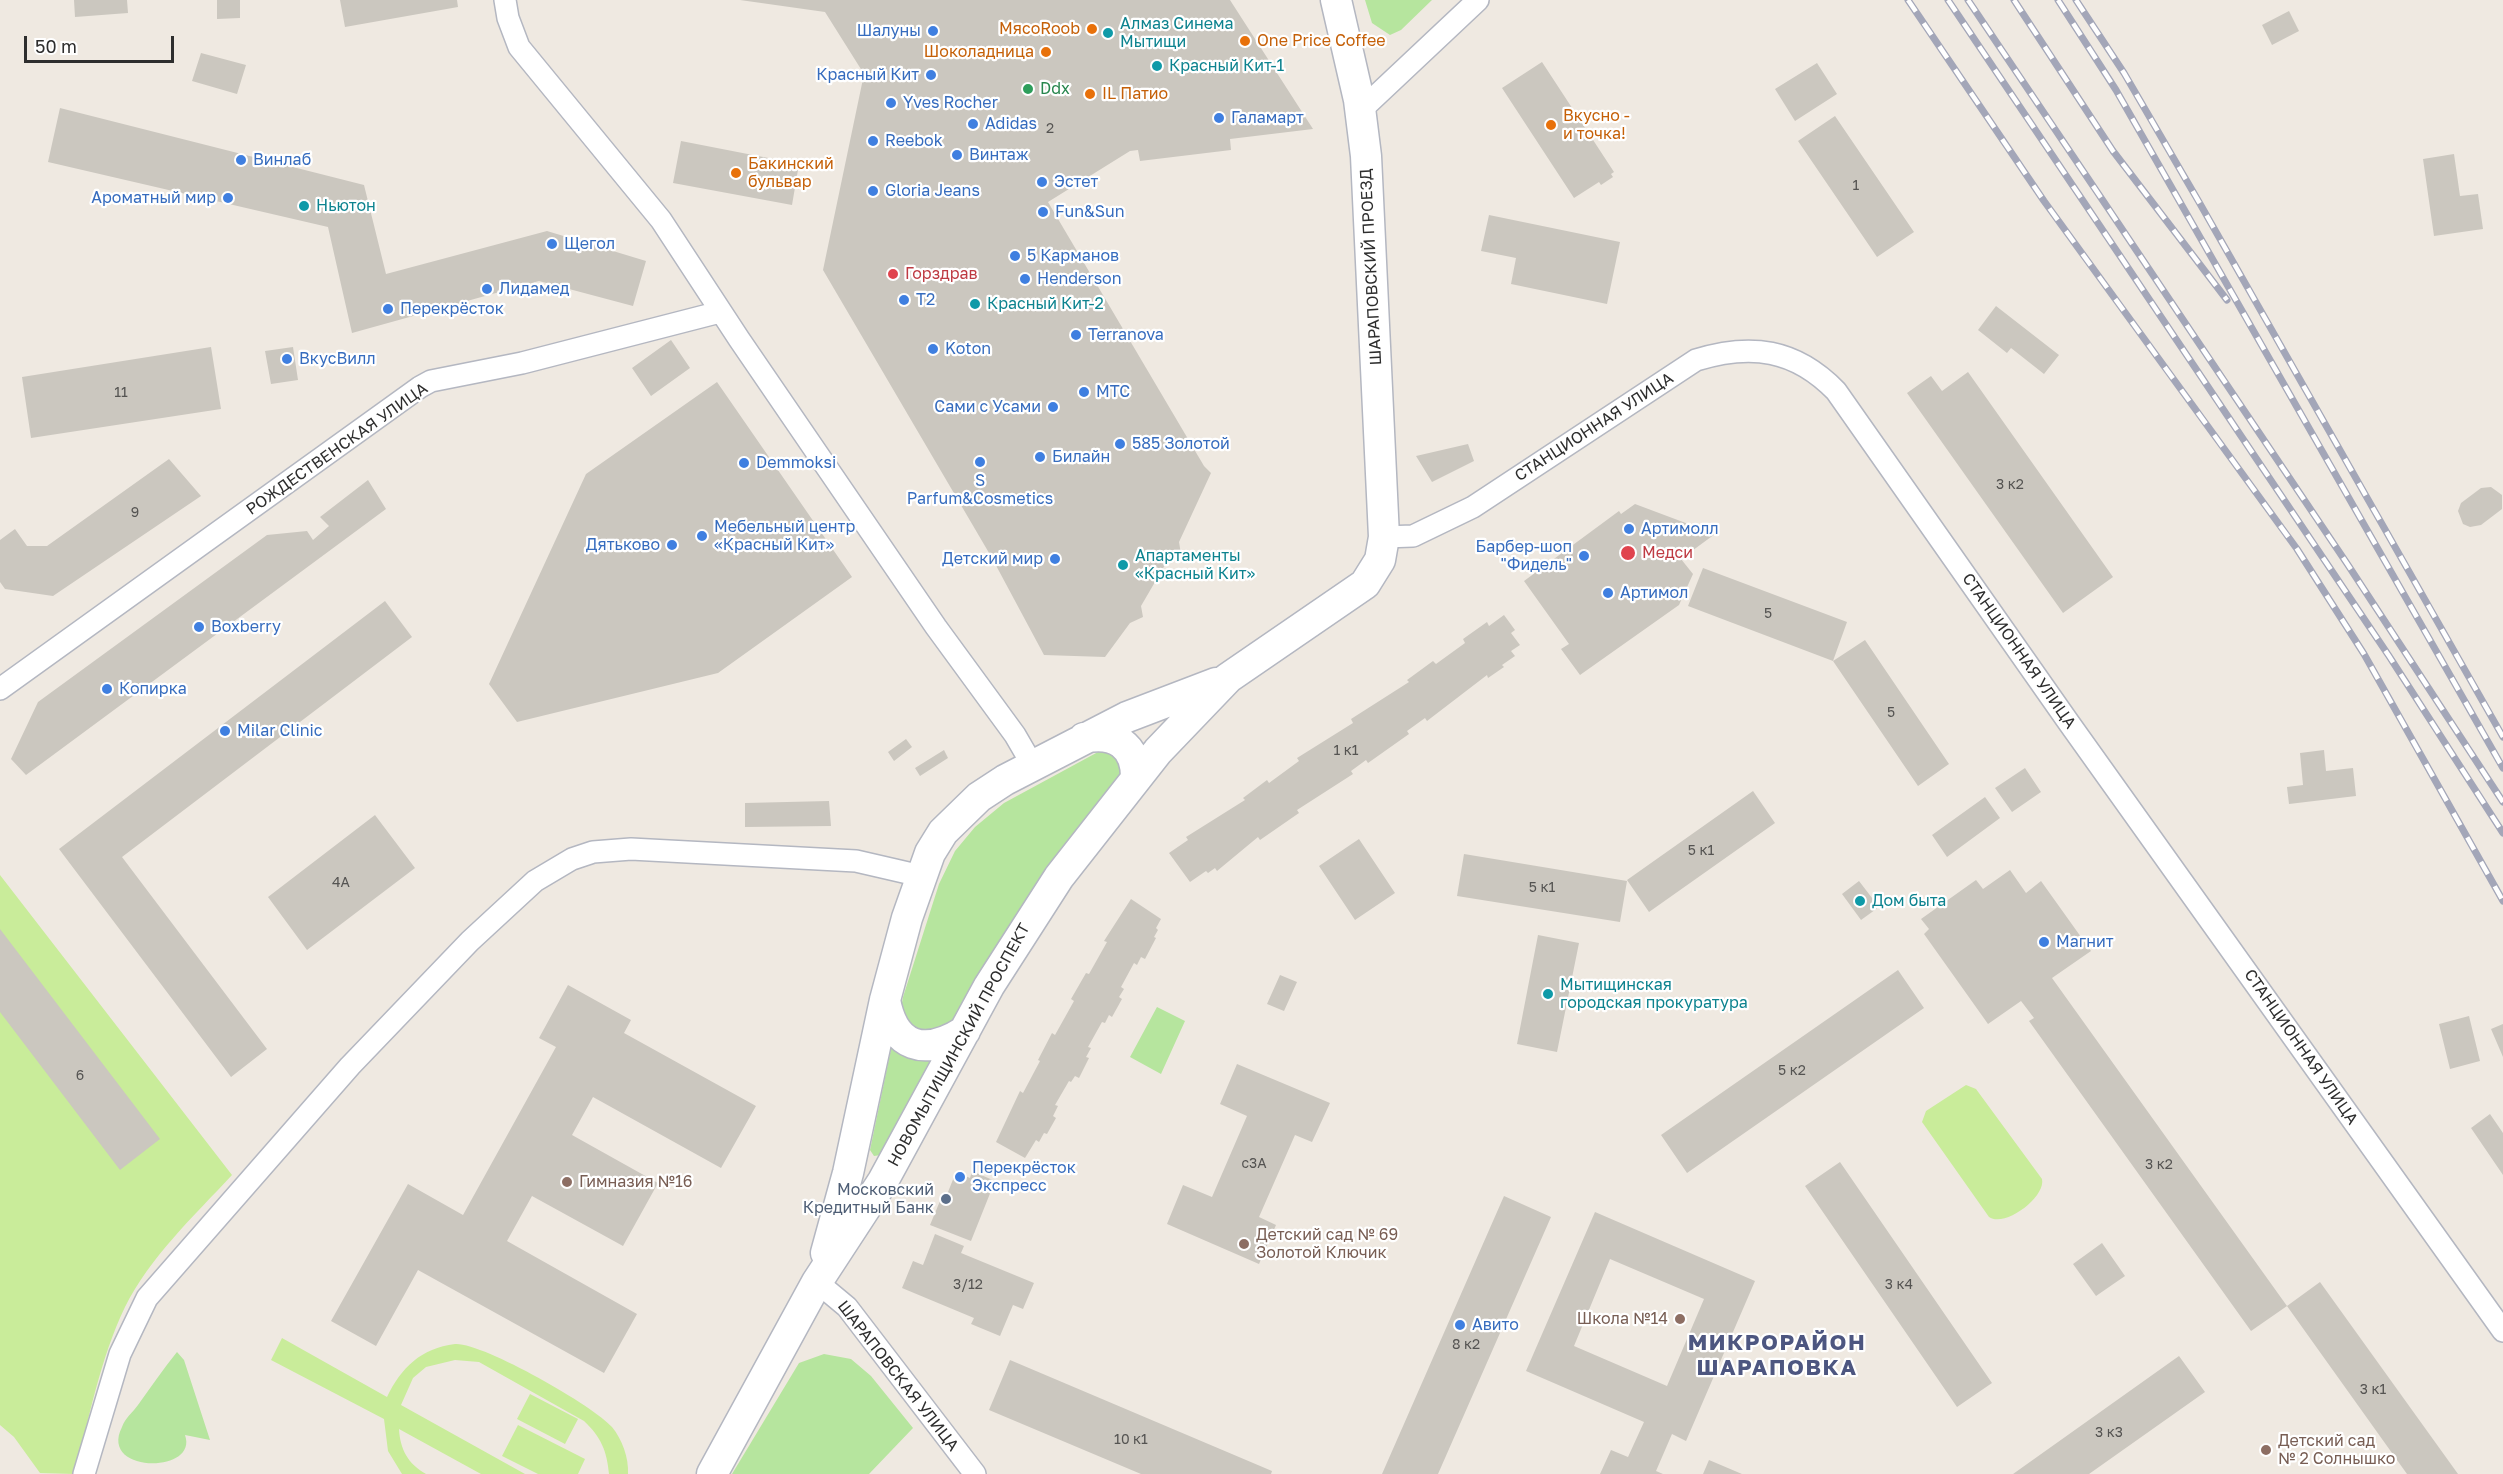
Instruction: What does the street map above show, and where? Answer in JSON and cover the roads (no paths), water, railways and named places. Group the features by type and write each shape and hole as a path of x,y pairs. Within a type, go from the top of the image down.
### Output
{"main road":[{"name":"ШАРАПОВСКИЙ ПРОЕЗД","path":"1336,0 1360,111 1368,183 1384,537"},
{"name":"НОВОМЫТИЩИНСКИЙ ПРОСПЕКТ","path":"712,1474 818,1282 883,1181 965,1031 1031,917 1077,853 1180,725 1228,678 1365,584 1380,560 1384,537"},
{"name":"НОВОМЫТИЩИНСКИЙ ПРОСПЕКТ","path":"818,1282 848,1173 885,1000 921,876 930,853 958,815 979,797 1084,738 1146,709 1228,678"},
{"path":"1084,738 1096,735 1121,742 1136,761 1136,777"},
{"path":"885,1000 893,1028 905,1039 933,1045 965,1031"}],"street":[{"path":"505,0 508,18 519,47 661,220 720,312 936,627 1015,735 1033,766"},
{"path":"1360,111 1478,0"},
{"name":"РОЖДЕСТВЕНСКАЯ УЛИЦА","path":"0,689 431,381 522,363 720,312"},
{"name":"СТАНЦИОННАЯ УЛИЦА","path":"1384,537 1403,538 1427,531 1473,507 1696,360 1719,353 1744,351 1786,356 1810,367 1836,391 2069,723 2503,1331"},
{"path":"84,1474 120,1354 147,1298 366,1049 470,941 535,881 572,859 593,852 631,849 856,861 921,876"},
{"name":"ШАРАПОВСКАЯ УЛИЦА","path":"818,1282 847,1307 975,1474"}],"railway":[{"path":"1908,0 2044,201 2297,549 2364,654 2503,901"},
{"path":"1948,0 2389,656 2503,833"},
{"path":"1968,0 2348,565 2503,802"},
{"path":"2014,0 2113,151 2227,300"},
{"path":"2058,0 2116,90 2503,768"},
{"path":"2076,0 2124,73 2199,202 2503,737"}],"place":[{"name":"МясоRoob","path":"1092,29"},
{"name":"Шалуны","path":"933,31"},
{"name":"Алмаз Синема Мытищи","path":"1108,33"},
{"name":"One Price Coffee","path":"1245,41"},
{"name":"Шоколадница","path":"1046,52"},
{"name":"Красный Кит-1","path":"1157,66"},
{"name":"Красный Кит","path":"931,75"},
{"name":"Ddx","path":"1028,89"},
{"name":"IL Патио","path":"1090,94"},
{"name":"Yves Rocher","path":"891,103"},
{"name":"Галамарт","path":"1219,118"},
{"name":"Adidas","path":"973,124"},
{"name":"Вкусно - и точка!","path":"1551,125"},
{"name":"Reebok","path":"873,141"},
{"name":"Винтаж","path":"957,155"},
{"name":"Винлаб","path":"241,160"},
{"name":"Бакинский бульвар","path":"736,173"},
{"name":"Эстет","path":"1042,182"},
{"name":"Gloria Jeans","path":"873,191"},
{"name":"Ароматный мир","path":"228,198"},
{"name":"Ньютон","path":"304,206"},
{"name":"Fun&Sun","path":"1043,212"},
{"name":"Щегол","path":"552,244"},
{"name":"5 Карманов","path":"1015,256"},
{"name":"Горздрав","path":"893,274"},
{"name":"Henderson","path":"1025,279"},
{"name":"Лидамед","path":"487,289"},
{"name":"T2","path":"904,300"},
{"name":"Красный Кит-2","path":"975,304"},
{"name":"Перекрёсток","path":"388,309"},
{"name":"Terranova","path":"1076,335"},
{"name":"Koton","path":"933,349"},
{"name":"ВкусВилл","path":"287,359"},
{"name":"МТС","path":"1084,392"},
{"name":"Сами с Усами","path":"1053,407"},
{"name":"585 Золотой","path":"1120,444"},
{"name":"Билайн","path":"1040,457"},
{"name":"S Parfum&Cosmetics","path":"980,462"},
{"name":"Demmoksi","path":"744,463"},
{"name":"Артимолл","path":"1629,529"},
{"name":"Мебельный центр «Красный Кит»","path":"702,536"},
{"name":"Дятьково","path":"672,545"},
{"name":"Медси","path":"1628,553"},
{"name":"Барбер-шоп \"Фидель\"","path":"1584,556"},
{"name":"Детский мир","path":"1055,559"},
{"name":"Апартаменты «Красный Кит»","path":"1123,565"},
{"name":"Артимол","path":"1608,593"},
{"name":"Boxberry","path":"199,627"},
{"name":"Копирка","path":"107,689"},
{"name":"Milar Clinic","path":"225,731"},
{"name":"Дом быта","path":"1860,901"},
{"name":"Магнит","path":"2044,942"},
{"name":"Мытищинская городская прокуратура","path":"1548,994"},
{"name":"Перекрёсток Экспресс","path":"960,1177"},
{"name":"Гимназия №16","path":"567,1182"},
{"name":"Московский Кредитный Банк","path":"946,1199"},
{"name":"Детский сад № 69 Золотой Ключик","path":"1244,1244"},
{"name":"Школа №14","path":"1680,1319"},
{"name":"Авито","path":"1460,1325"},
{"name":"Детский сад № 2 Солнышко","path":"2266,1450"}],"district":[{"name":"МИКРОРАЙОН ШАРАПОВКА","path":"1777,1356"}]}
